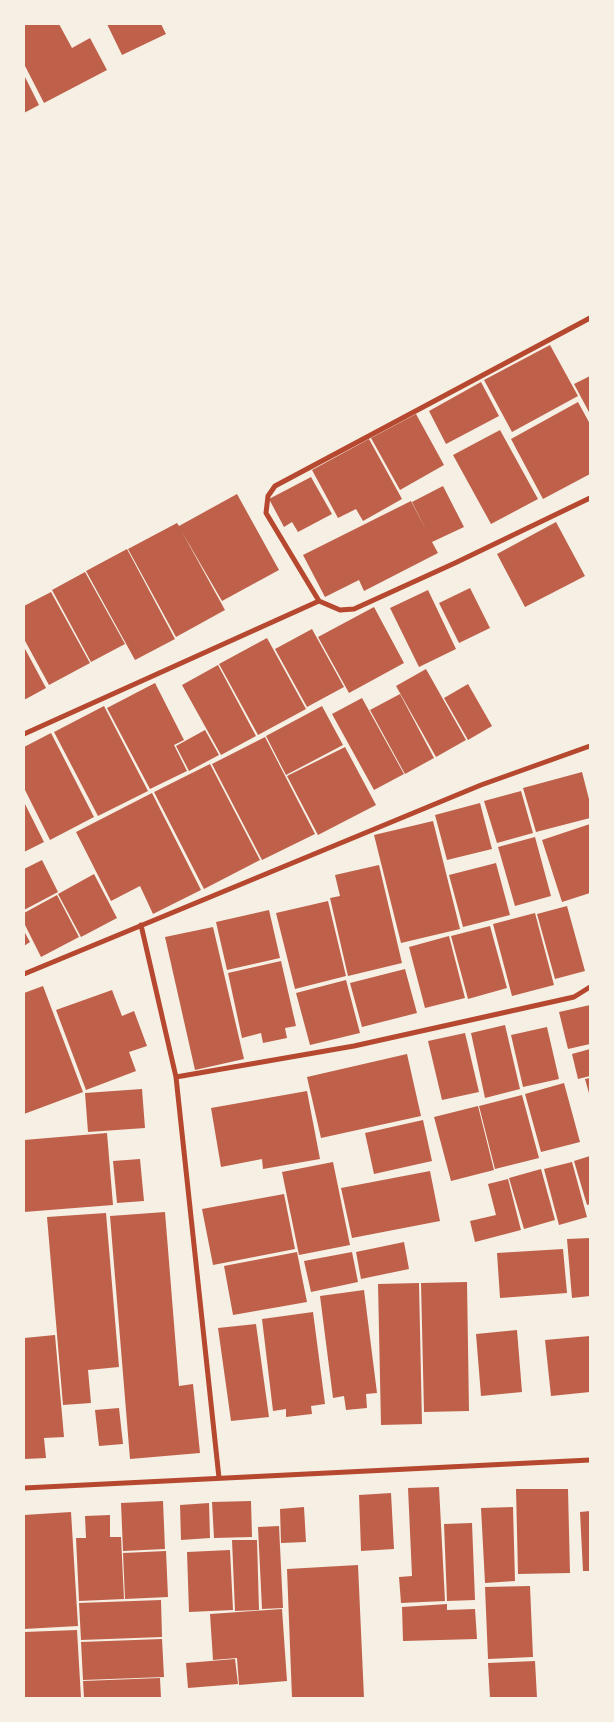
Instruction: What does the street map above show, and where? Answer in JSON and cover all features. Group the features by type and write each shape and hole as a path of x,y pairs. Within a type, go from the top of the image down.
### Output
{"street":[{"path":"590,318 275,486 268,496 266,513 319,601 340,610 354,609 447,567 590,498"},
{"path":"24,734 319,601"},
{"path":"24,974 481,785 590,746"},
{"path":"141,926 176,1077 219,1478"},
{"path":"176,1077 354,1046 574,997 590,987"},
{"path":"24,1488 590,1460"}],"building":[{"path":"27,24 59,24 72,48 90,38 107,70 44,103 24,64 24,26"},
{"path":"107,24 161,24 166,34 122,55"},
{"path":"24,75 39,105 24,113"},
{"path":"550,345 578,396 512,432 484,380"},
{"path":"590,376 590,414 574,384"},
{"path":"481,382 499,416 446,444 429,411"},
{"path":"578,402 590,424 590,474 543,499 511,439"},
{"path":"416,414 444,465 400,490 371,438"},
{"path":"500,430 538,499 491,524 453,455"},
{"path":"369,439 402,499 363,521 356,509 338,518 312,470"},
{"path":"311,477 332,514 298,532 292,522 284,527 269,499"},
{"path":"443,486 464,527 432,542 438,553 364,591 359,580 325,597 303,555 411,501 426,530 412,502"},
{"path":"237,494 279,570 222,601 182,532 225,610 176,637 128,549 177,523 179,526"},
{"path":"556,522 585,576 525,607 497,554"},
{"path":"127,549 175,639 135,660 86,571"},
{"path":"85,572 125,644 91,662 52,590"},
{"path":"470,588 490,628 459,643 439,603"},
{"path":"428,590 456,649 419,667 390,608"},
{"path":"51,592 90,663 49,685 24,639 24,606"},
{"path":"374,607 404,663 349,693 318,637"},
{"path":"312,629 344,687 307,707 275,649"},
{"path":"267,638 306,709 258,735 219,664"},
{"path":"24,647 46,688 24,700"},
{"path":"218,665 256,736 221,755 182,685"},
{"path":"426,669 466,740 436,757 396,686"},
{"path":"155,683 184,740 174,745 187,771 150,789 107,708"},
{"path":"468,684 492,726 468,740 444,698"},
{"path":"400,694 434,758 405,774 370,710"},
{"path":"362,698 404,774 374,790 332,714"},
{"path":"104,706 148,791 98,816 54,732"},
{"path":"322,706 343,745 286,775 266,736"},
{"path":"205,730 219,755 189,771 176,746"},
{"path":"51,733 94,817 50,840 24,788 24,747"},
{"path":"265,737 315,834 262,860 212,764"},
{"path":"345,747 376,805 318,835 287,776"},
{"path":"210,764 260,860 204,889 154,792"},
{"path":"582,772 590,803 590,818 536,832 523,788"},
{"path":"521,791 533,833 497,843 484,801"},
{"path":"152,793 201,890 153,914 140,886 111,901 76,832"},
{"path":"24,802 44,842 24,852"},
{"path":"480,803 492,849 447,860 435,815"},
{"path":"433,821 460,929 401,943 374,835"},
{"path":"590,824 590,893 562,902 542,840"},
{"path":"535,837 551,896 515,906 498,847"},
{"path":"42,860 58,892 24,910 24,869"},
{"path":"496,863 510,915 463,927 449,875"},
{"path":"379,865 402,963 348,976 330,898 340,896 335,875"},
{"path":"94,874 117,918 81,937 58,894"},
{"path":"57,895 79,937 41,957 24,923 24,913"},
{"path":"328,901 346,976 295,989 276,913"},
{"path":"567,906 585,971 555,979 537,914"},
{"path":"269,910 280,958 227,970 216,922"},
{"path":"535,913 554,985 512,996 493,924"},
{"path":"490,926 507,988 468,999 451,936"},
{"path":"213,927 244,1059 195,1070 165,937"},
{"path":"24,931 30,942 24,946"},
{"path":"449,936 465,998 425,1008 409,947"},
{"path":"281,961 296,1026 285,1028 287,1038 263,1043 261,1033 242,1038 228,973"},
{"path":"405,969 417,1013 362,1027 350,983"},
{"path":"346,980 360,1033 310,1045 296,993"},
{"path":"43,986 83,1092 24,1114 24,993"},
{"path":"112,990 122,1016 134,1011 147,1046 129,1052 136,1071 86,1090 56,1010"},
{"path":"590,1005 590,1044 568,1049 559,1012"},
{"path":"505,1025 520,1089 485,1098 471,1033"},
{"path":"547,1027 559,1079 523,1087 511,1035"},
{"path":"465,1033 479,1092 442,1100 428,1041"},
{"path":"590,1049 590,1076 578,1079 572,1054"},
{"path":"407,1054 421,1116 321,1138 307,1077"},
{"path":"590,1078 590,1097 585,1079"},
{"path":"564,1083 580,1142 541,1152 525,1094"},
{"path":"142,1089 145,1128 88,1132 85,1093"},
{"path":"307,1091 320,1159 263,1169 262,1159 221,1167 211,1108"},
{"path":"522,1095 539,1158 495,1169 479,1106"},
{"path":"478,1106 494,1170 451,1181 434,1117"},
{"path":"423,1120 432,1161 374,1174 365,1133"},
{"path":"107,1133 113,1205 24,1212 24,1140"},
{"path":"590,1156 590,1204 587,1205 574,1161"},
{"path":"140,1159 144,1201 117,1203 113,1161"},
{"path":"333,1162 350,1245 299,1255 282,1172"},
{"path":"572,1162 587,1217 559,1225 544,1169"},
{"path":"541,1169 555,1220 524,1229 509,1178"},
{"path":"430,1171 440,1221 352,1238 341,1188"},
{"path":"508,1179 521,1230 475,1242 470,1221 496,1215 488,1184"},
{"path":"284,1194 295,1249 213,1265 202,1209"},
{"path":"165,1212 179,1386 193,1384 200,1453 130,1459 110,1216"},
{"path":"106,1213 119,1367 88,1370 91,1403 63,1405 47,1217"},
{"path":"590,1238 590,1296 572,1298 567,1239"},
{"path":"404,1242 409,1269 361,1279 356,1252"},
{"path":"563,1249 567,1293 500,1298 497,1253"},
{"path":"297,1252 307,1302 233,1315 224,1266"},
{"path":"352,1252 358,1282 311,1292 304,1261"},
{"path":"467,1282 469,1411 424,1412 421,1283"},
{"path":"419,1283 422,1424 381,1425 378,1284"},
{"path":"364,1290 377,1393 366,1394 367,1408 346,1410 344,1396 333,1398 320,1296"},
{"path":"313,1312 325,1404 311,1406 312,1414 286,1417 286,1409 273,1411 262,1319"},
{"path":"256,1324 269,1417 231,1421 218,1328"},
{"path":"517,1330 522,1392 481,1396 476,1334"},
{"path":"55,1335 64,1437 44,1438 46,1458 24,1459 24,1338"},
{"path":"590,1336 590,1392 551,1396 545,1340"},
{"path":"119,1408 123,1444 99,1446 95,1410"},
{"path":"439,1487 445,1601 401,1603 399,1577 412,1576 408,1488"},
{"path":"516,1489 568,1489 570,1573 518,1574"},
{"path":"391,1493 394,1549 361,1551 359,1495"},
{"path":"163,1501 165,1549 123,1551 121,1503"},
{"path":"251,1501 252,1537 214,1538 212,1502"},
{"path":"209,1503 210,1538 181,1540 180,1505"},
{"path":"304,1507 306,1542 281,1543 280,1509"},
{"path":"513,1507 515,1581 485,1583 481,1508"},
{"path":"590,1511 590,1571 583,1571 580,1512"},
{"path":"71,1512 78,1626 24,1629 24,1515"},
{"path":"110,1515 110,1537 121,1537 124,1599 79,1601 76,1538 86,1538 85,1516"},
{"path":"472,1523 475,1600 447,1601 444,1524"},
{"path":"279,1526 283,1608 262,1609 258,1527"},
{"path":"232,1540 257,1540 259,1610 235,1611"},
{"path":"230,1550 233,1610 189,1612 187,1552"},
{"path":"166,1551 168,1597 125,1599 123,1553"},
{"path":"358,1565 364,1698 292,1698 287,1569"},
{"path":"530,1586 533,1657 488,1659 485,1587"},
{"path":"161,1600 162,1637 81,1640 79,1603"},
{"path":"447,1604 447,1610 475,1609 477,1639 403,1641 402,1607"},
{"path":"282,1609 287,1681 239,1685 237,1658 213,1660 210,1614"},
{"path":"77,1630 81,1698 24,1698 24,1632"},
{"path":"162,1639 164,1677 83,1680 81,1642"},
{"path":"235,1659 238,1684 188,1688 186,1663"},
{"path":"535,1661 537,1698 490,1698 488,1663"},
{"path":"160,1678 161,1698 84,1698 83,1681"}]}
